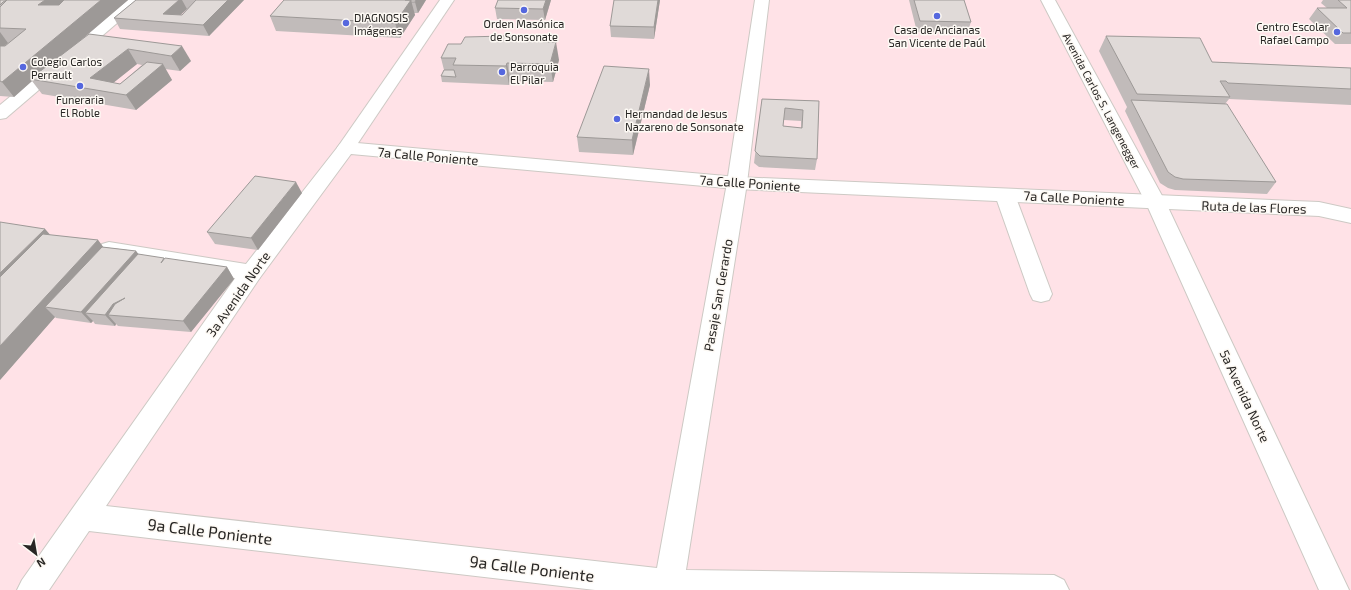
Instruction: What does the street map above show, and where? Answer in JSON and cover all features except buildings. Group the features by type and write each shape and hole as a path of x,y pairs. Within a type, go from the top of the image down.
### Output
{"street":[{"path":"0,114 137,0"},
{"name":"3a Avenida Norte","path":"32,590 84,517 251,273 346,148 447,0"},
{"name":"Pasaje San Gerardo","path":"669,587 737,184 762,0"},
{"name":"Avenida Carlos S. Langenegger","path":"1048,0 1156,203"},
{"name":"7a Calle Poniente","path":"346,148 737,184 1156,203"},
{"path":"1005,195 1041,294"},
{"name":"Ruta de las Flores","path":"1156,203 1319,209 1351,216"},
{"name":"5a Avenida Norte","path":"1156,203 1334,590"},
{"path":"87,245 251,273"},
{"name":"9a Calle Poniente","path":"84,517 669,587 1054,590"}],"shaded area":[{"path":"0,0 1351,0 1351,590 0,590"}],"place":[{"name":"Orden Masónica de Sonsonate","path":"524,10"},
{"name":"Casa de Ancianas San Vicente de Paúl","path":"937,16"},
{"name":"DIAGNOSIS Imágenes","path":"346,23"},
{"name":"Centro Escolar Rafael Campo","path":"1337,32"},
{"name":"Colegio Carlos Perrault","path":"23,67"},
{"name":"Parroquia El Pilar","path":"502,72"},
{"name":"Funeraria El Roble","path":"80,86"},
{"name":"Hermandad de Jesus Nazareno de Sonsonate","path":"617,119"}]}
